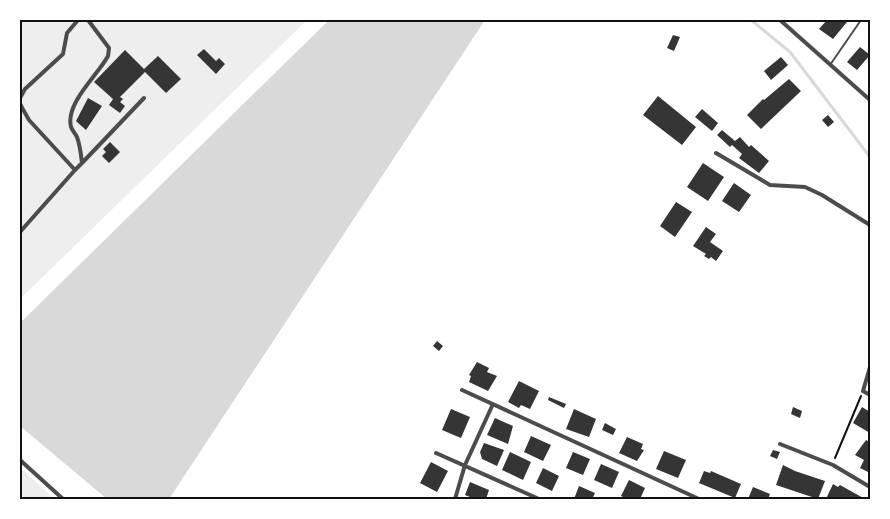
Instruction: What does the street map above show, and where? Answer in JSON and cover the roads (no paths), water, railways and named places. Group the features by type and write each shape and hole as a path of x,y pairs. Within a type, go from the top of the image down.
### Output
{"street":[{"path":"20,98 25,89 64,54 67,33 78,20"},
{"path":"82,164 80,148 76,135 71,128 70,119 80,96 108,56 109,48 88,20"},
{"path":"780,20 870,100"},
{"path":"20,232 75,170 144,98"},
{"path":"20,104 29,120 75,170"},
{"path":"716,153 770,185 804,187 822,195 870,225"},
{"path":"870,366 863,391 870,395"},
{"path":"462,390 699,499"},
{"path":"455,499 465,466 493,404"},
{"path":"780,444 833,465 870,487"},
{"path":"436,453 539,499"},
{"path":"20,460 63,499"}],"lane":[{"path":"830,65 861,20"}],"waterway":[{"path":"751,20 790,52 870,157"}]}
